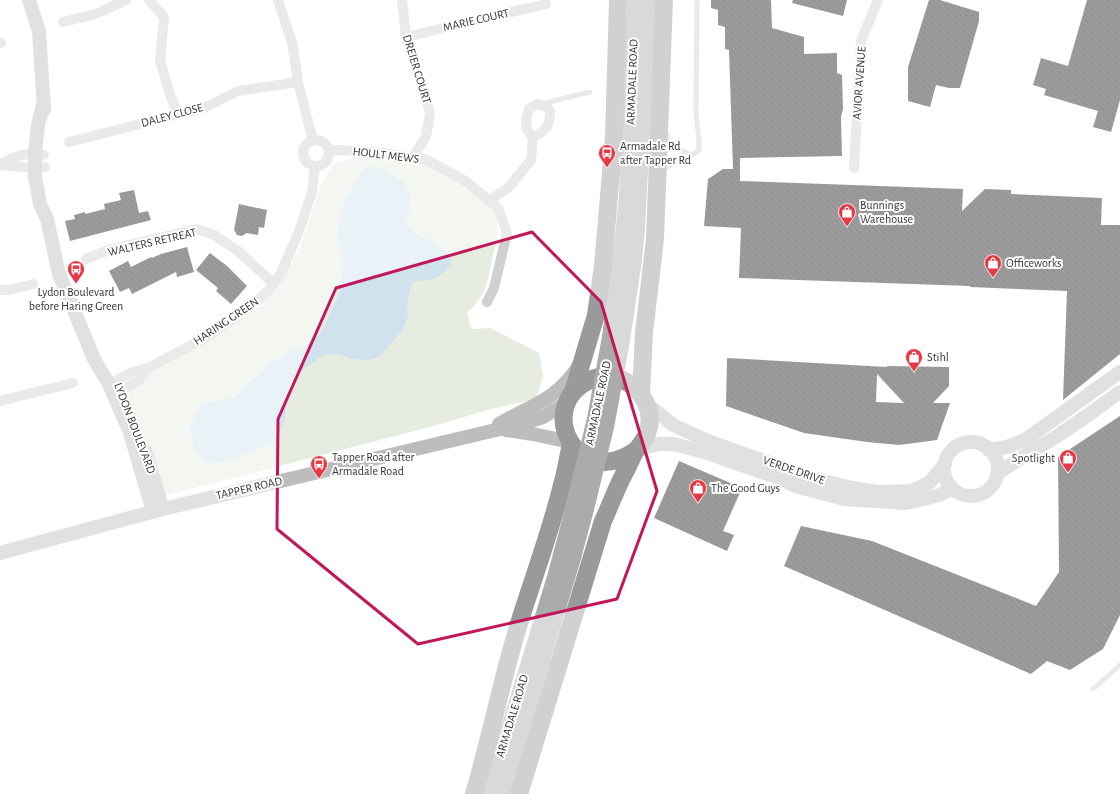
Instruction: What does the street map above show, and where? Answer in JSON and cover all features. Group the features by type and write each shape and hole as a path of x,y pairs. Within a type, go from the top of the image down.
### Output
{"highway":[{"name":"ARMADALE ROAD","path":"570,397 596,314 604,258 614,137 618,0"},
{"path":"519,794 603,521 621,479 647,434 649,424 649,413 644,398 644,334 651,281 658,173 664,0"},
{"path":"637,450 625,458 613,462 600,462 588,458 578,452 570,443 565,430 563,416 570,397 583,383 595,378 608,376 620,378 632,384 644,398"},
{"path":"474,794 489,742 504,676 562,485 570,443"}],"main road":[{"name":"ARMADALE ROAD","path":"616,339 627,196 635,0"},
{"name":"ARMADALE ROAD","path":"502,794 573,558 595,419 616,339 634,260 638,216 649,0"},
{"name":"ARMADALE ROAD","path":"489,794 555,577 580,507"}],"street":[{"name":"LYDON BOULEVARD","path":"29,0 39,31 44,101 38,124 40,161 35,177 40,204 47,219 59,274 84,332 101,354 115,387 138,443 158,510"},
{"path":"63,22 96,14 126,0"},
{"path":"149,0 164,17 160,61 171,97 179,114"},
{"path":"278,0 292,42 298,82 313,141"},
{"name":"DREIER COURT","path":"402,0 406,37 430,113 426,138 413,157"},
{"name":"AVIOR AVENUE","path":"854,168 861,41 878,0"},
{"name":"MARIE COURT","path":"406,37 546,4"},
{"name":"DALEY CLOSE","path":"69,142 204,108 238,91 298,82"},
{"path":"489,201 509,187 531,160 533,138 527,129 526,120 529,109 538,104 546,106 550,111 550,122 545,129 533,138"},
{"path":"313,141 320,141 327,146 329,151 328,160 322,165 315,166 306,162 304,156 305,147 313,141"},
{"name":"HOULT MEWS","path":"329,151 340,150 369,152 427,160 467,182 498,208 507,233 494,288 487,302"},
{"path":"0,165 16,155 40,161"},
{"path":"0,165 40,161"},
{"name":"HARING GREEN","path":"115,387 133,372 150,367 207,336 239,314 269,290 281,273 299,231 312,192 315,166"},
{"name":"WALTERS RETREAT","path":"86,259 111,249 197,229 214,235 238,251 274,284"},
{"path":"0,290 10,290 33,284"},
{"path":"482,432 512,416 534,407 555,393 569,380 581,362"},
{"path":"989,450 1006,447 1025,440 1118,375"},
{"path":"0,401 74,382"},
{"path":"997,474 1118,395"},
{"name":"TAPPER ROAD","path":"0,553 158,510 499,429 542,417 570,397"},
{"name":"VERDE DRIVE","path":"644,398 673,425 708,441 812,478 852,488 878,492 912,491 930,482 945,464"},
{"name":"TAPPER ROAD","path":"499,429 533,434 570,443"},
{"path":"970,442 979,443 989,450 997,461 997,474 992,486 987,491 979,495 962,495 952,488 947,481 944,473 945,464 948,455 954,448 961,444 970,442"},
{"name":"VERDE DRIVE","path":"637,450 659,444 674,444 704,452 779,478 795,486 844,499 906,503 940,495 952,488"}],"lane":[{"path":"658,173 672,164 685,160 699,150 700,140 696,113 697,0"},
{"path":"546,106 550,102 590,92"},
{"path":"660,95 667,116"},
{"path":"667,130 667,138 673,147 692,155"},
{"path":"1092,689 1120,665"}],"highlighted area":[{"path":"532,232 601,302 657,491 617,599 418,644 277,529 278,419 336,288"}],"shaded area":[{"path":"357,156 403,158 418,161 443,173 470,189 490,207 495,214 497,225 495,248 485,289 478,301 467,313 471,329 490,328 539,353 543,376 536,399 491,409 430,427 159,497 139,431 123,387 219,333 273,293 299,251 320,187 332,165"}],"water":[{"path":"365,167 377,167 404,182 410,196 409,214 405,222 414,233 431,241 448,254 451,264 442,274 434,279 412,282 407,304 408,316 403,329 380,356 369,360 352,359 339,354 323,355 300,372 287,399 285,419 275,441 225,462 205,463 193,446 190,425 201,405 236,397 246,385 261,374 271,362 287,353 309,345 322,331 339,295 343,274 343,259 338,240 340,216 346,199"}],"building":[{"path":"711,0 771,0 772,28 804,37 804,54 837,53 837,73 842,75 842,156 740,158 740,181 963,189 962,211 985,189 1011,190 1011,194 1102,198 1101,225 1120,225 1120,354 1063,400 1067,291 739,278 741,228 704,226 708,179 723,169 733,169 729,50 725,49 725,27 718,25 718,10 711,8"},
{"path":"793,0 847,0 843,16 792,3"},
{"path":"929,0 940,0 979,12 979,21 960,88 949,88 936,85 930,107 908,101 908,67"},
{"path":"1087,0 1120,0 1120,100 1111,132 1093,127 1098,111 1044,95 1046,89 1033,85 1041,58 1068,66"},
{"path":"134,190 139,213 148,211 151,220 70,241 65,221 75,219 74,215 105,209 104,204 121,200 119,193"},
{"path":"239,204 267,210 264,228 259,227 258,235 247,233 242,236 237,235 234,230"},
{"path":"187,247 194,272 177,277 176,272 132,294 129,288 120,292 109,271 128,261 131,267 151,257 152,258"},
{"path":"210,253 227,266 247,286 231,304 216,291 218,288 196,270"},
{"path":"727,358 887,367 949,367 949,386 933,403 950,403 937,440 899,445 804,433 726,406","holes":["877,374 904,403 876,402"]},
{"path":"1120,416 1120,615 1103,649 1070,670 1047,661 1031,674 784,566 801,526 872,541 1036,606 1059,572 1058,457"},
{"name":"The Good Guys","path":"679,461 742,488 723,531 734,535 727,551 654,518"}],"place":[{"name":"Armadale Rd after Tapper Rd","path":"607,168"},
{"name":"Bunnings Warehouse","path":"847,227"},
{"name":"Officeworks","path":"993,278"},
{"name":"Lydon Boulevard before Haring Green","path":"76,284"},
{"name":"Stihl","path":"914,372"},
{"name":"Spotlight","path":"1068,473"},
{"name":"Tapper Road after Armadale Road","path":"319,479"},
{"name":"The Good Guys","path":"698,503"}]}
